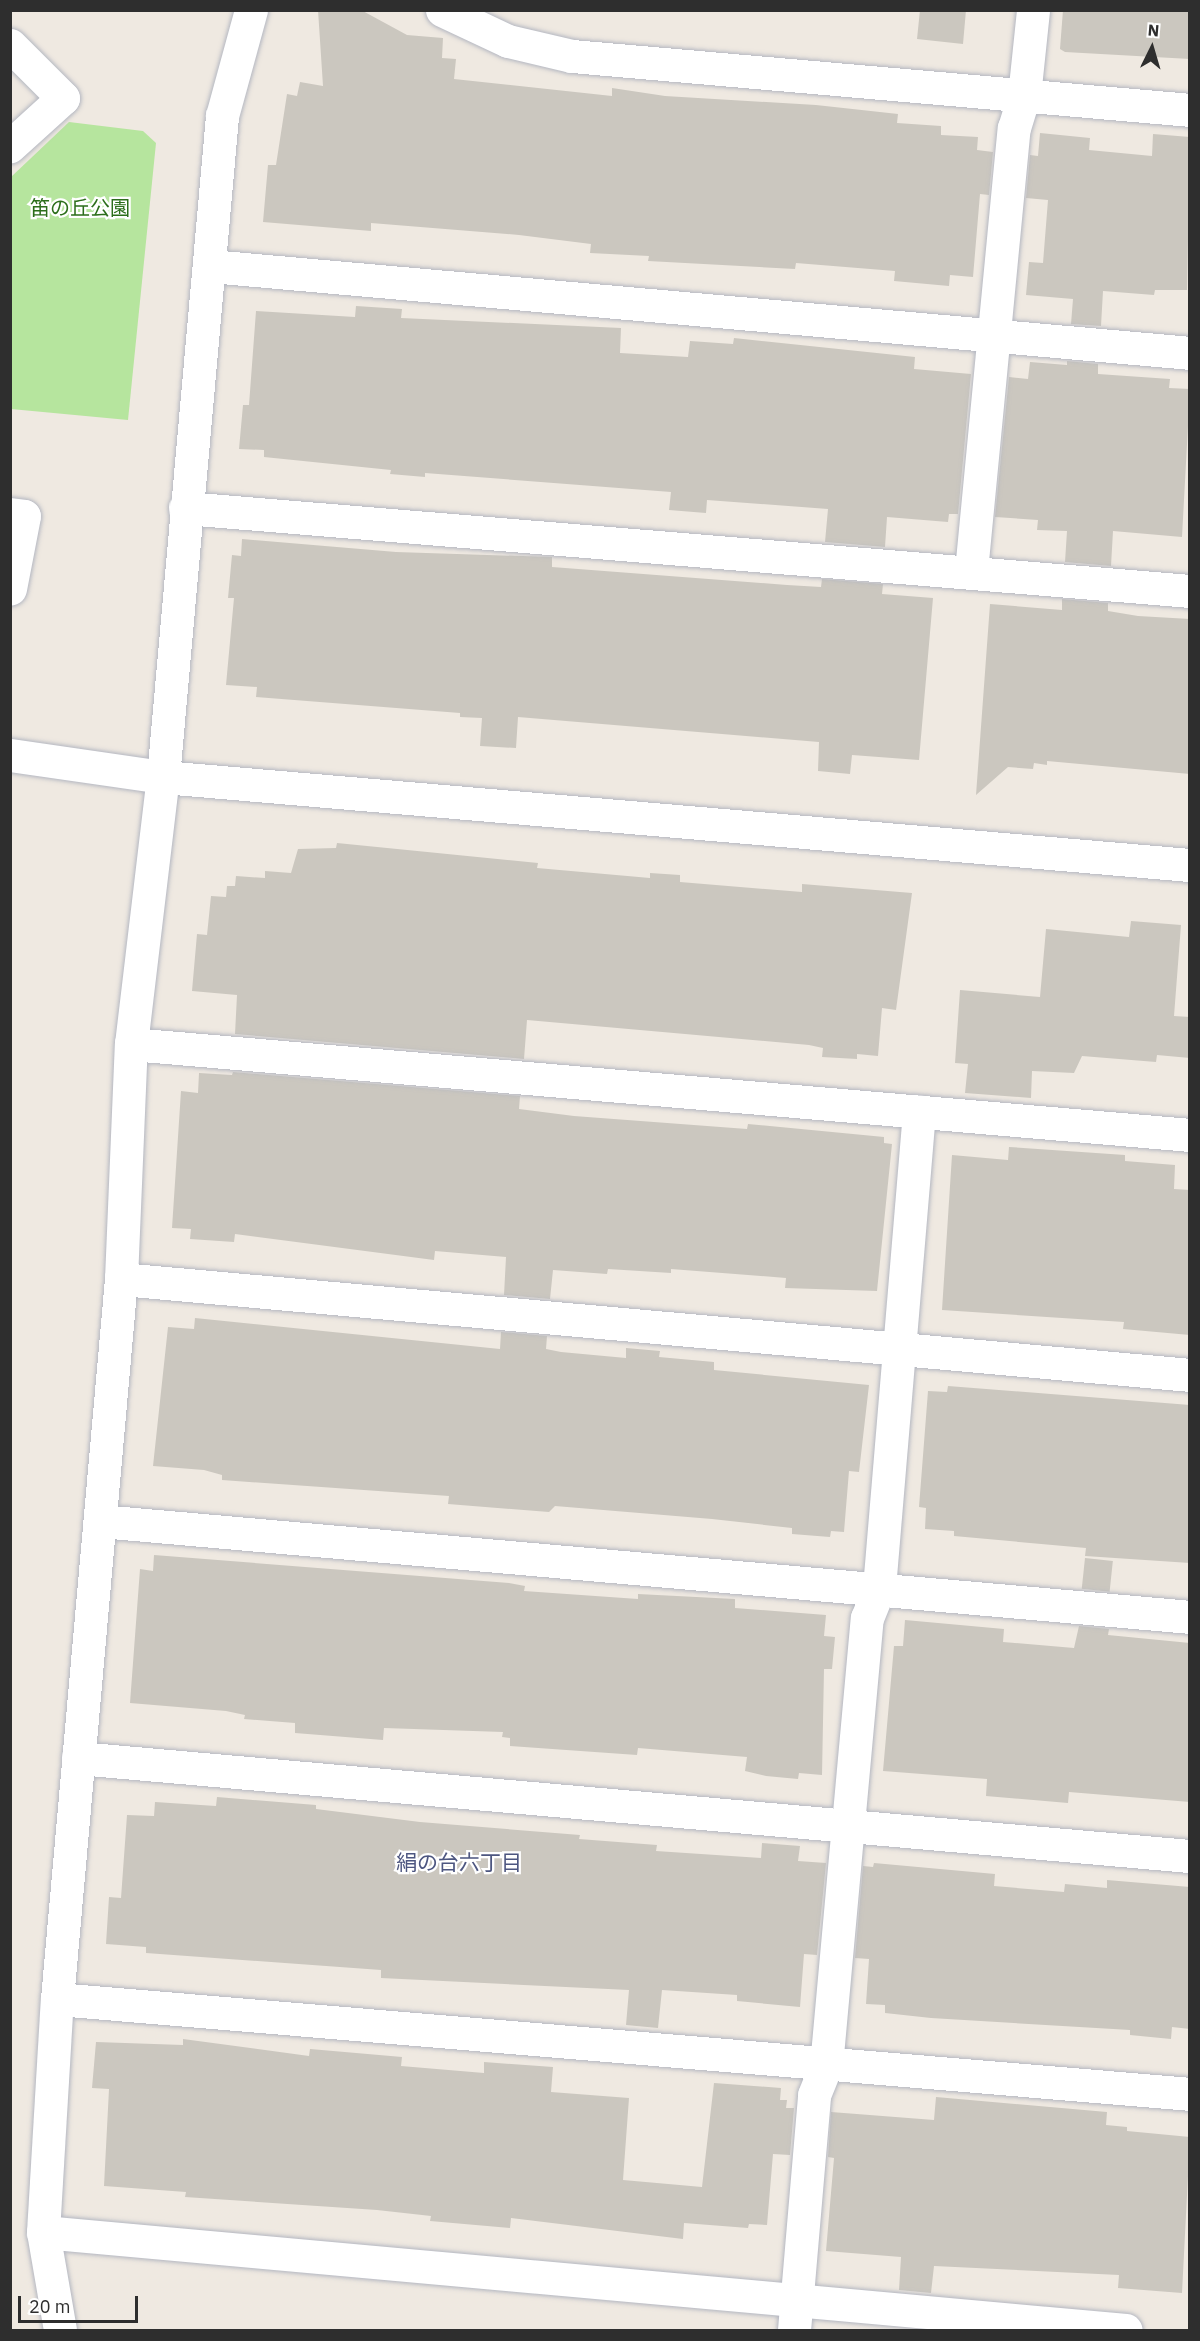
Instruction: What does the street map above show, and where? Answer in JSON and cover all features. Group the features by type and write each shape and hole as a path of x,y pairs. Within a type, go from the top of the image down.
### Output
{"street":[{"path":"60,2331 43,2232 57,1999 121,1279 131,1044 163,777 185,508 210,266 222,116 251,10"},
{"path":"442,10 508,41 572,56 1190,111"},
{"path":"971,571 992,335 1014,128 1024,96 1033,10"},
{"path":"10,45 63,98 10,146"},
{"path":"210,266 1190,353"},
{"path":"185,508 971,571 1190,591"},
{"path":"10,514 24,516 10,590"},
{"path":"10,754 163,777 1190,866"},
{"path":"131,1044 1190,1135"},
{"path":"796,2316 814,2095 826,2066 850,1825 867,1618 879,1588 919,1112"},
{"path":"121,1279 1190,1375"},
{"path":"100,1521 1190,1617"},
{"path":"78,1758 1190,1856"},
{"path":"57,1999 826,2066 1190,2094"},
{"path":"43,2232 796,2316 1126,2331"}],"green space":[{"name":"笛の丘公園","path":"69,122 143,131 156,143 128,420 11,409 11,177"}],"building":[{"path":"318,10 361,10 407,35 443,38 442,58 456,59 454,79 612,96 612,88 665,96 816,105 898,114 897,123 941,126 941,135 978,137 977,150 993,152 989,195 980,194 973,277 950,275 949,286 894,281 895,271 796,263 795,269 648,261 649,256 590,253 591,244 519,235 371,223 371,231 263,222 268,165 276,165 287,94 297,96 300,82 323,86"},
{"path":"920,10 966,10 963,44 917,39"},
{"path":"1063,10 1190,10 1190,59 1065,52 1060,49"},
{"path":"1040,133 1090,138 1089,150 1152,156 1153,134 1190,137 1187,290 1155,290 1154,295 1103,291 1101,326 1071,324 1073,299 1026,295 1029,262 1043,263 1048,200 1026,198 1030,155 1038,156"},
{"path":"356,306 402,309 401,318 621,328 620,353 688,357 690,341 733,344 734,338 915,357 914,369 971,374 958,514 949,514 948,522 887,517 885,547 825,542 828,509 707,500 706,513 669,510 671,492 425,473 425,477 390,474 391,470 264,457 264,450 239,449 243,405 249,405 256,311 355,317"},
{"path":"1067,361 1098,364 1098,374 1170,379 1169,388 1190,389 1182,537 1113,531 1111,566 1065,562 1067,531 1037,530 1038,520 995,517 1009,377 1028,379 1030,362 1067,365"},
{"path":"242,539 396,552 552,557 552,567 787,585 821,587 822,579 883,584 882,594 933,598 919,760 852,755 850,774 818,771 819,742 518,717 516,748 480,746 482,718 460,717 460,713 256,697 257,687 226,685 234,598 228,598 232,555 241,556"},
{"path":"1062,599 1108,603 1108,611 1138,616 1190,619 1190,774 1047,761 1047,765 1034,763 1033,769 1008,767 976,795 990,604 1062,610"},
{"path":"337,843 538,863 537,868 650,878 650,873 680,875 680,882 802,892 802,884 912,893 896,1010 882,1008 878,1056 857,1054 857,1059 822,1057 823,1048 809,1045 527,1020 524,1059 235,1034 237,995 192,991 197,934 207,935 211,896 226,897 227,886 235,886 236,876 265,878 265,871 291,873 298,849 336,848"},
{"path":"1131,921 1181,925 1174,1016 1190,1017 1190,1058 1157,1055 1156,1062 1082,1056 1074,1073 1032,1071 1031,1098 965,1093 968,1064 955,1063 960,990 1040,997 1046,929 1129,937"},
{"path":"233,1072 520,1096 519,1109 574,1116 747,1129 748,1124 884,1137 884,1143 892,1144 877,1291 785,1288 786,1278 671,1269 671,1273 608,1269 607,1274 553,1270 550,1299 504,1295 506,1257 435,1251 434,1260 235,1234 234,1242 190,1239 191,1229 172,1228 181,1091 198,1093 199,1073 232,1075"},
{"path":"1009,1147 1125,1155 1125,1161 1175,1165 1174,1189 1190,1190 1190,1335 1123,1329 1124,1322 942,1310 952,1155 1008,1160"},
{"path":"195,1318 500,1349 501,1332 547,1336 546,1349 561,1352 626,1358 626,1348 660,1351 659,1357 714,1362 714,1370 869,1385 859,1472 849,1471 844,1532 831,1531 830,1537 792,1534 792,1528 712,1519 555,1506 549,1512 448,1504 449,1496 222,1480 222,1475 204,1470 153,1466 168,1327 194,1329"},
{"path":"948,1386 1190,1405 1190,1563 1085,1556 1086,1548 954,1536 954,1531 925,1529 926,1508 919,1507 928,1391 947,1392"},
{"path":"154,1555 509,1583 525,1586 524,1591 638,1599 638,1594 735,1599 735,1608 826,1615 824,1636 835,1637 832,1669 824,1669 822,1775 799,1773 798,1779 766,1776 745,1771 747,1757 638,1748 637,1755 510,1746 510,1738 502,1737 503,1732 384,1728 383,1740 295,1733 295,1723 244,1719 245,1715 226,1711 130,1703 140,1569 153,1571"},
{"path":"1085,1558 1113,1561 1110,1592 1082,1589"},
{"path":"905,1620 1004,1629 1003,1642 1074,1648 1079,1626 1109,1629 1108,1635 1190,1643 1190,1802 1069,1792 1068,1803 986,1796 987,1779 883,1771 894,1646 903,1646"},
{"path":"217,1797 316,1805 316,1809 420,1822 580,1835 579,1839 657,1845 656,1851 761,1858 762,1843 800,1846 798,1861 826,1863 817,1955 804,1954 800,2007 737,2001 737,1995 662,1990 658,2028 626,2025 629,1990 381,1978 381,1970 146,1953 146,1947 106,1944 109,1897 121,1898 127,1815 154,1816 155,1802 216,1806"},
{"path":"874,1863 995,1874 994,1886 1064,1892 1065,1884 1107,1888 1107,1880 1190,1887 1190,2029 1172,2027 1171,2039 1130,2035 1130,2030 931,2018 885,2013 885,2005 866,2004 869,1959 855,1958 863,1866 873,1867"},
{"path":"183,2039 309,2056 310,2049 402,2057 401,2066 484,2073 484,2062 553,2067 551,2092 629,2098 623,2180 702,2187 714,2083 781,2088 780,2100 787,2100 786,2108 794,2108 790,2155 773,2154 767,2225 749,2224 748,2228 684,2223 683,2239 511,2218 510,2228 430,2221 431,2216 377,2210 185,2197 186,2192 104,2186 109,2089 92,2088 96,2042 183,2045"},
{"path":"936,2097 1107,2112 1106,2125 1127,2127 1127,2131 1190,2137 1182,2293 1118,2288 1119,2275 934,2266 931,2293 899,2290 901,2257 826,2251 834,2158 828,2157 831,2112 934,2120"}],"district":[{"name":"絹の台六丁目","path":"459,1862"}]}
